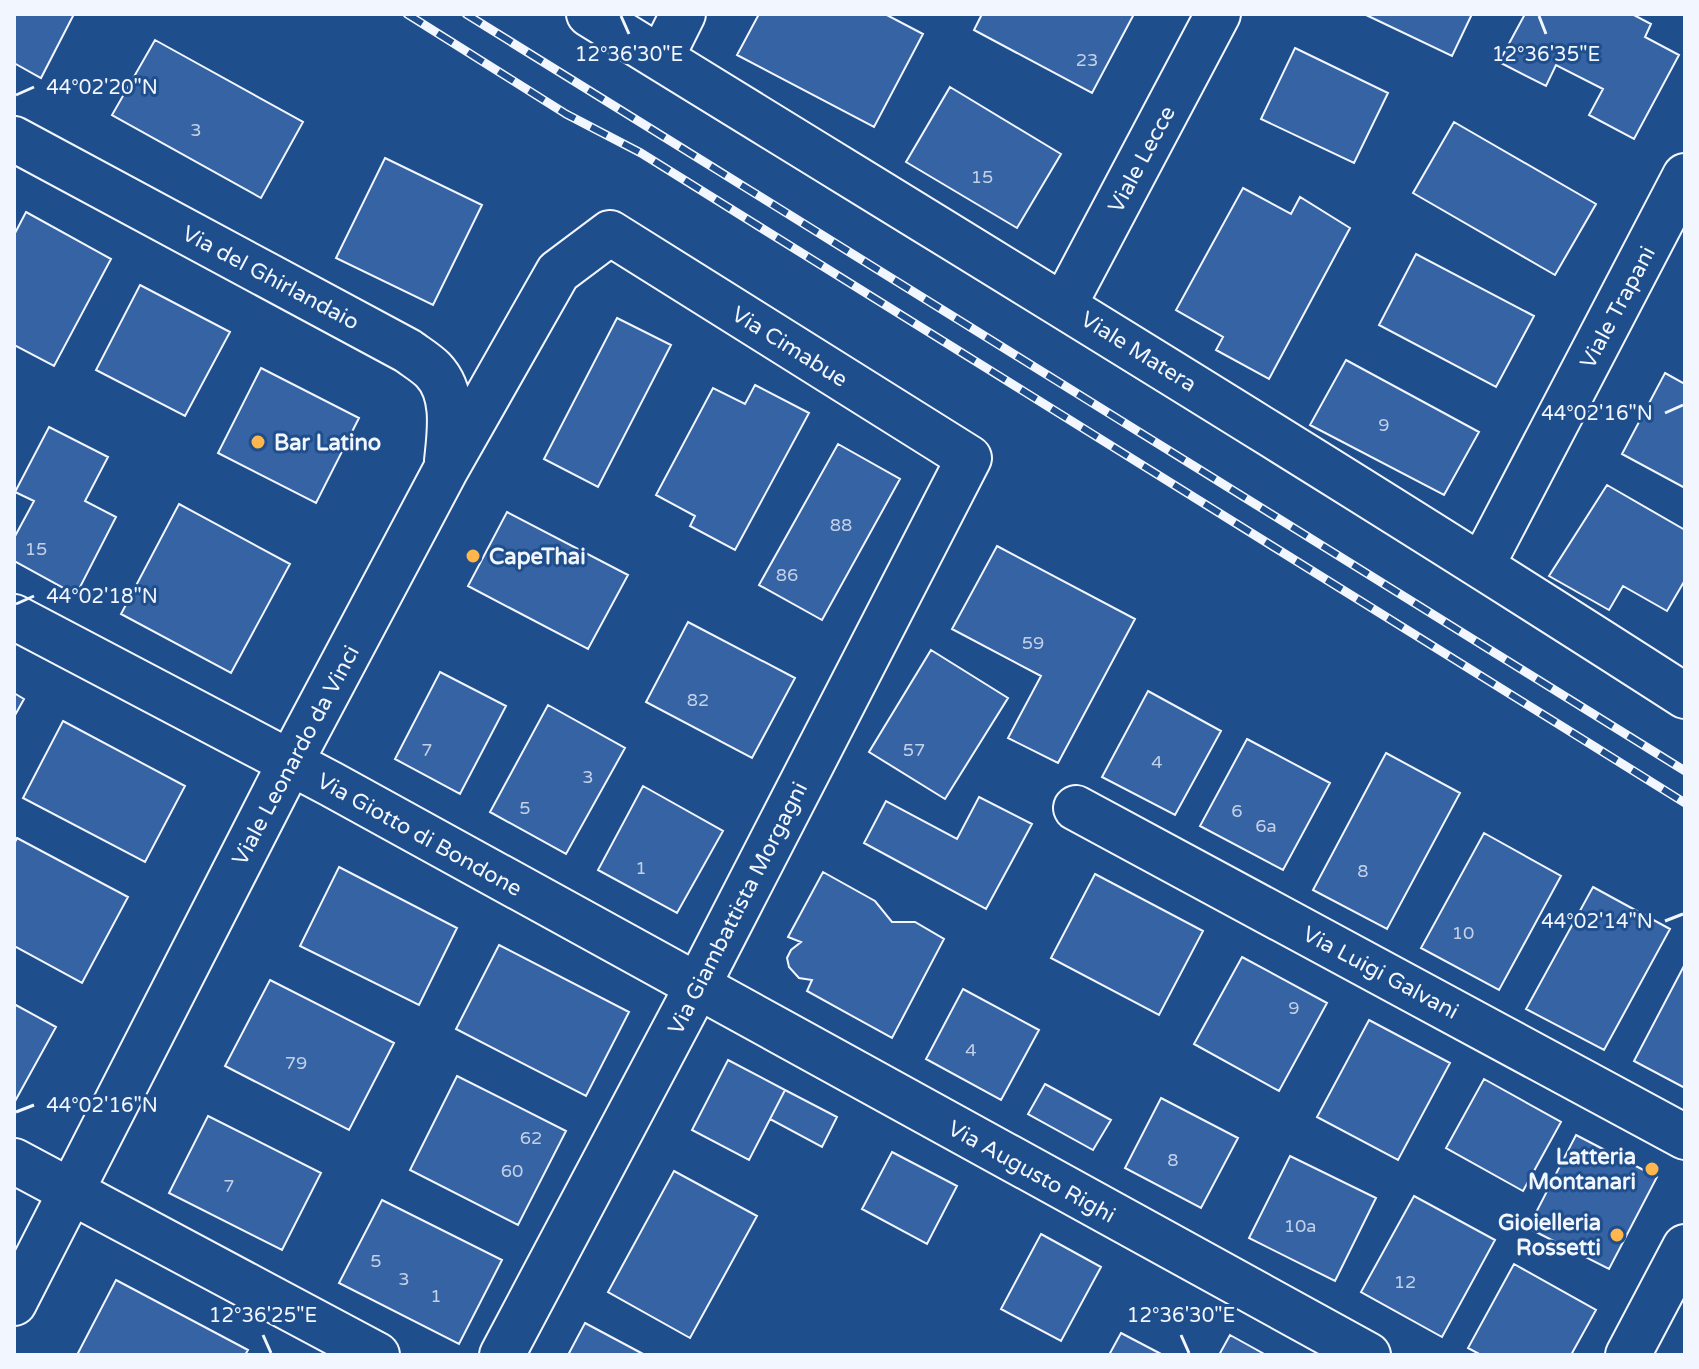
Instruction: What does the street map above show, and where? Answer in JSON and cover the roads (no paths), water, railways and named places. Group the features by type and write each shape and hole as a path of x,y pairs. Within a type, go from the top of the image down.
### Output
{"street":[{"name":"Viale Matera","path":"589,14 1482,565 1685,696"},
{"path":"661,58 683,14"},
{"name":"Viale Lecce","path":"1064,305 1218,14"},
{"name":"Via del Ghirlandaio","path":"14,139 408,351 435,372 448,398 451,429 445,471"},
{"name":"Viale Trapani","path":"1482,565 1685,176"},
{"name":"Viale Leonardo da Vinci","path":"14,1303 290,763 445,471 558,272 610,233"},
{"name":"Via Cimabue","path":"610,233 969,458"},
{"name":"Via Giambattista Morgagni","path":"502,1355 697,987 969,458"},
{"name":"Via Giotto di Bondone","path":"14,617 290,763 697,987"},
{"name":"Via Luigi Galvani","path":"1076,808 1685,1137"},
{"name":"Via Augusto Righi","path":"697,987 1368,1355"},
{"path":"14,1161 377,1355"},
{"path":"1628,1355 1685,1247"}],"railway":[{"path":"407,14 566,114 641,153 1685,803"},
{"path":"466,14 1685,771"}],"place":[{"name":"Bar Latino","path":"258,442"},
{"name":"CapeThai","path":"473,556"},
{"name":"Latteria Montanari","path":"1652,1169"},
{"name":"Gioielleria Rossetti","path":"1617,1235"}]}
